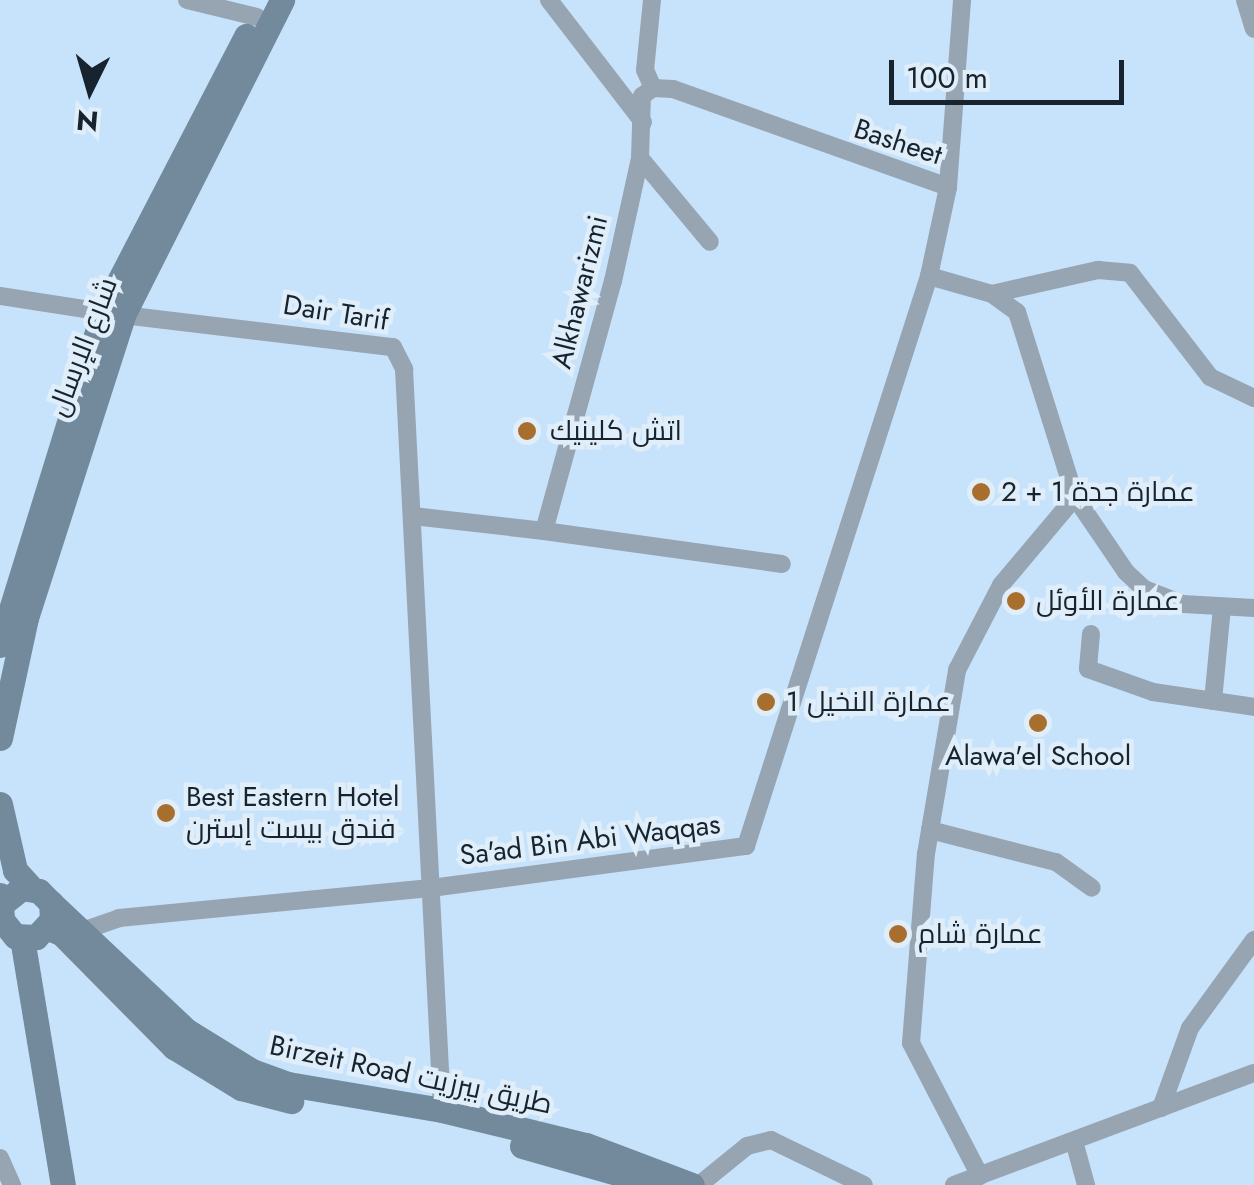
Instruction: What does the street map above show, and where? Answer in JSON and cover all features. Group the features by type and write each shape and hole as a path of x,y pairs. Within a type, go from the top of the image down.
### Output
{"main road":[{"name":"شارع الإرسال","path":"0,738 17,616 113,313 268,9"},
{"name":"شارع الإرسال","path":"0,645 17,616"},
{"path":"0,804 15,870 61,933 174,1047 242,1088 522,1146 656,1185"},
{"path":"43,906 14,890 5,922 29,979 62,1185"},
{"path":"5,922 43,906"},
{"name":"Birzeit Road طريق بيرزيت","path":"43,906 86,930 142,991 237,1065 288,1084 442,1110 586,1145 696,1185"}],"street":[{"path":"187,0 268,9"},
{"path":"550,0 643,122"},
{"name":"Alkhawarizmi","path":"544,531 640,158 642,96 653,88 645,70 652,0"},
{"name":"Basheet","path":"653,88 673,89 948,187 962,0"},
{"path":"1244,0 1254,29"},
{"path":"640,158 710,242"},
{"path":"948,187 930,276 992,294 1024,325 1076,497 1144,589 1183,604 1254,608"},
{"path":"992,294 1098,270 1130,273 1210,377 1254,398"},
{"name":"Sa'ad Bin Abi Waqqas","path":"86,930 119,918 431,888 746,846 930,276"},
{"path":"0,296 113,313"},
{"name":"Dair Tarif","path":"113,313 393,347 404,370 413,516"},
{"path":"980,1176 911,1042 930,830 957,670 1001,584 1076,497"},
{"path":"442,1110 413,516 782,564"},
{"path":"1213,701 1222,608"},
{"path":"1091,634 1088,668 1153,692 1254,707"},
{"path":"930,830 1056,862 1092,888"},
{"path":"1161,1108 1190,1028 1254,940"},
{"path":"954,1185 1254,1073"},
{"path":"696,1185 747,1146 771,1140 864,1185"},
{"path":"1074,1141 1086,1185"},
{"path":"0,1158 12,1185"},
{"path":"0,1175 4,1185"}],"place":[{"name":"اتش كلينيك","path":"527,431"},
{"name":"عمارة جدة 1 + 2","path":"981,492"},
{"name":"عمارة الأوئل","path":"1016,601"},
{"name":"عمارة النخيل 1","path":"766,702"},
{"name":"Alawa'el School","path":"1038,723"},
{"name":"Best Eastern Hotel فندق بيست إسترن","path":"166,813"},
{"name":"عمارة شام","path":"898,934"}]}
